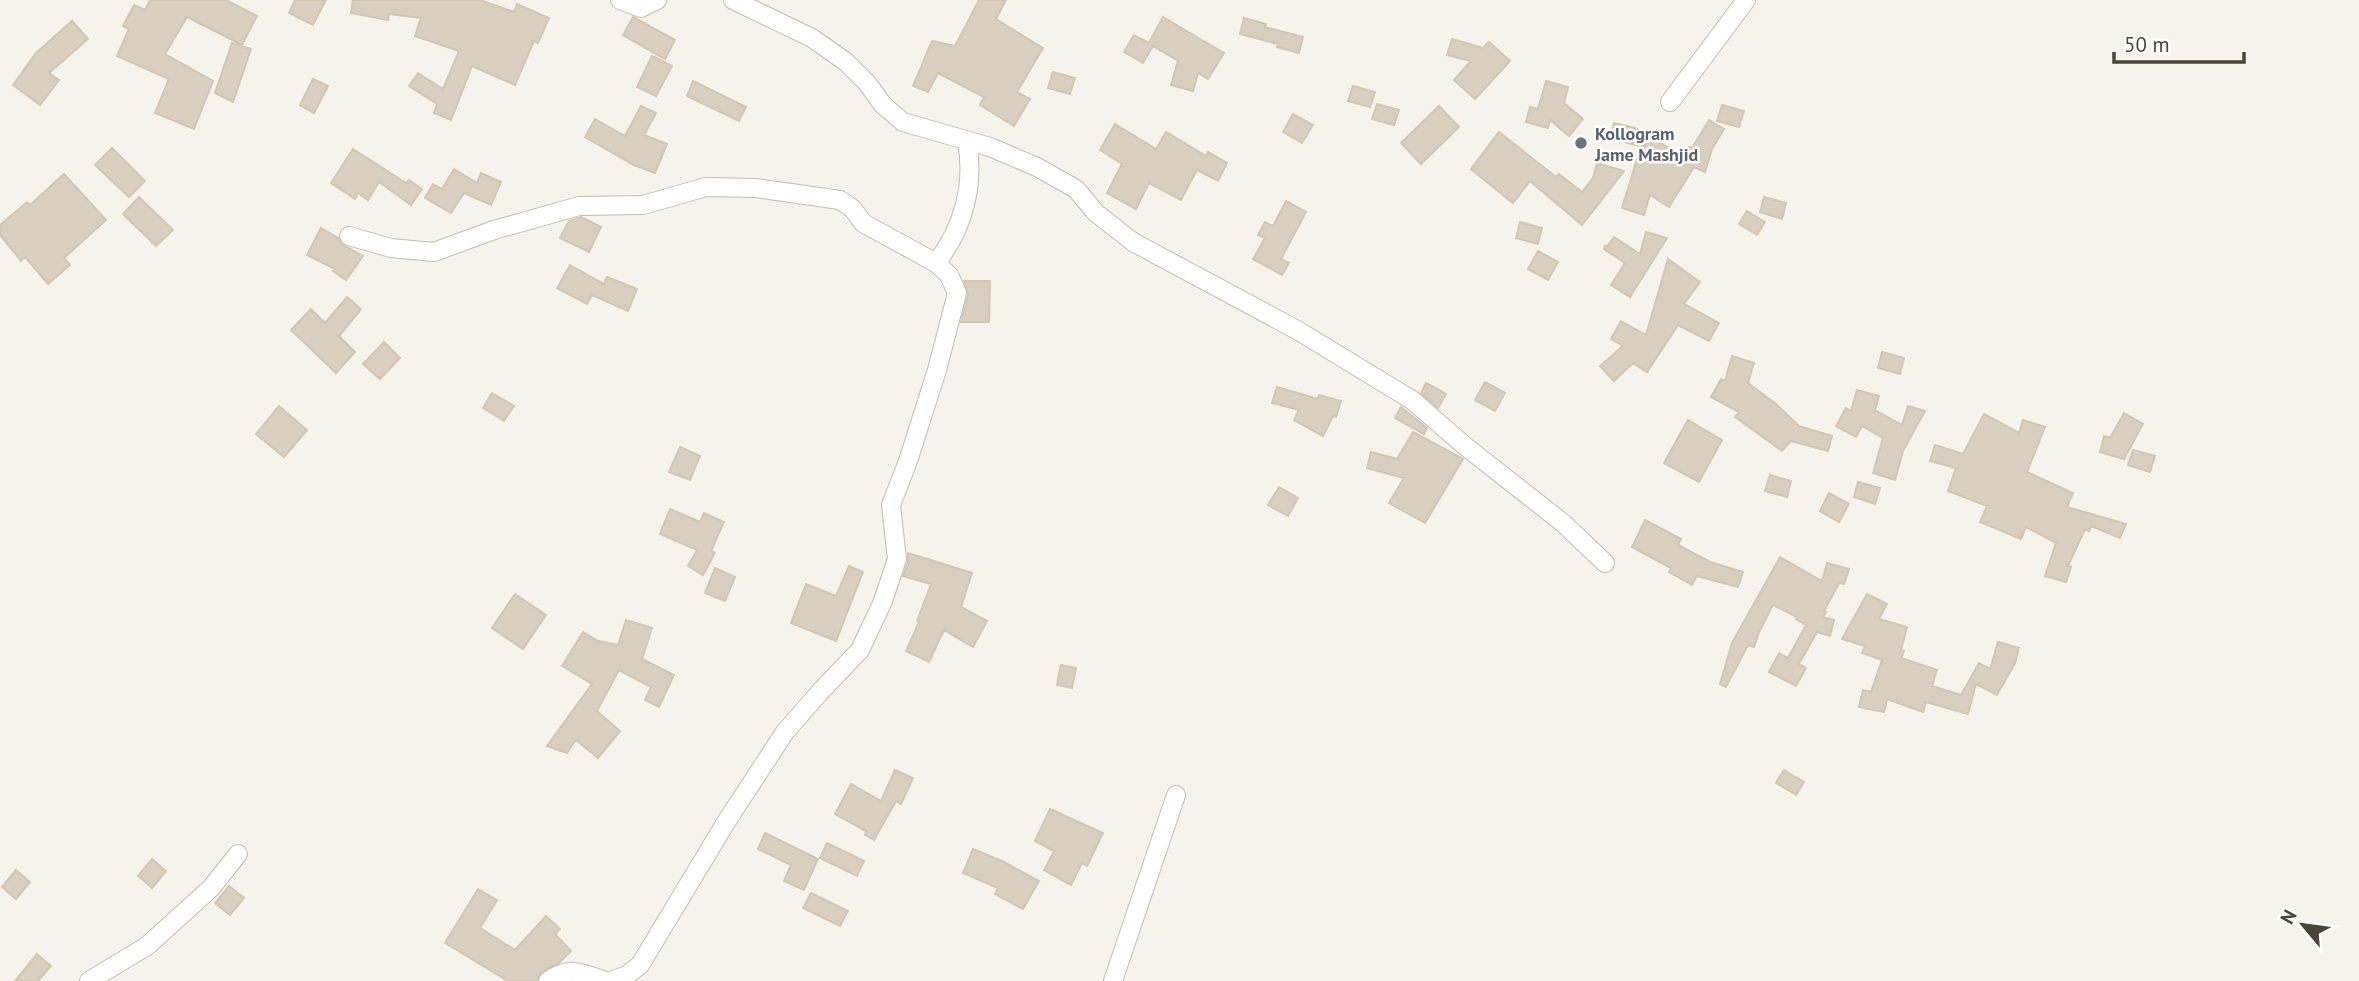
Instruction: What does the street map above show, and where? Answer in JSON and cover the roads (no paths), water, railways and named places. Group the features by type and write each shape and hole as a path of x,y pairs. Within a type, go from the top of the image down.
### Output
{"street":[{"path":"620,0 640,8 657,0"},
{"path":"733,0 812,38 845,62 867,83 883,105 903,122 990,147 1037,167 1076,189 1096,213 1133,242 1297,330 1412,400 1465,446 1563,523 1605,563"},
{"path":"1670,102 1746,0"},
{"path":"936,263 951,244 963,212 971,165 967,142"},
{"path":"349,236 391,248 434,252 494,230 579,206 643,205 706,187 756,188 840,200 853,209 863,223 936,263 949,275 957,293 937,370 891,505 897,559 883,601 860,650 785,732 727,820 640,965 627,975 611,981"},
{"path":"1114,981 1176,795"},
{"path":"89,981 147,946 211,888 238,854"},
{"path":"548,981 561,971 584,973 605,981"}],"place":[{"name":"Kollogram Jame Mashjid","path":"1581,143"}]}
